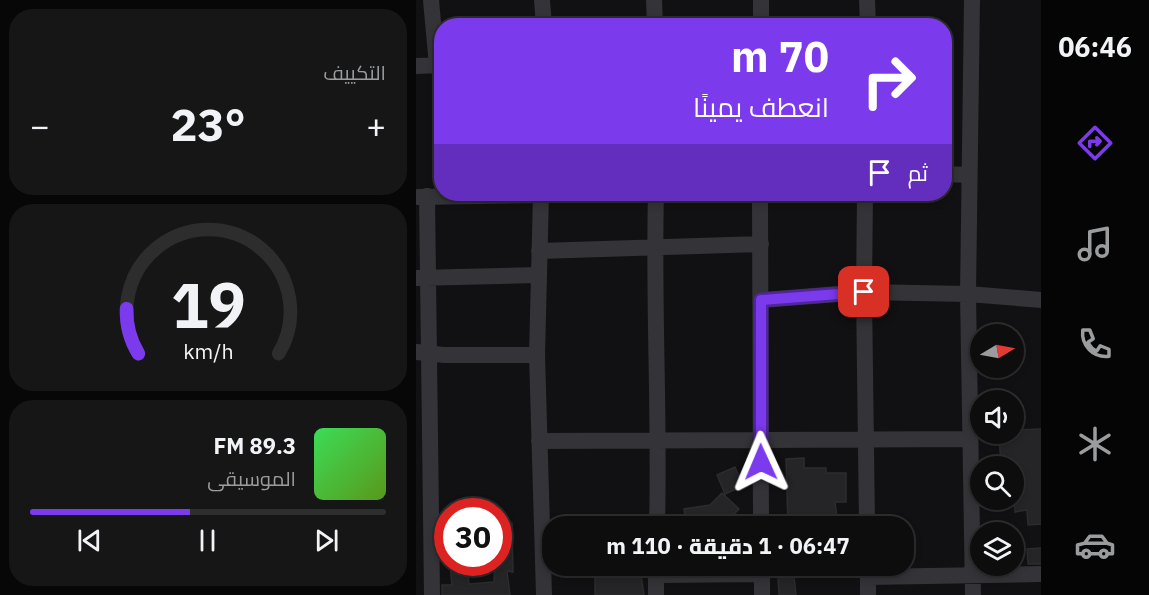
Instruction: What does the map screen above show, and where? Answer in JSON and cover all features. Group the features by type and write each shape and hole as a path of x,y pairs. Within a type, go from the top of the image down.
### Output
{"street":[{"path":"431,0 434,24"},
{"path":"542,0 543,18"},
{"path":"654,0 655,18"},
{"path":"761,0 761,18"},
{"path":"867,0 868,18"},
{"path":"970,391 968,294 972,0"},
{"path":"416,66 434,65"},
{"path":"952,174 970,175"},
{"path":"422,196 423,353 432,595"},
{"path":"540,201 537,355 544,595"},
{"path":"656,201 659,441 657,516"},
{"path":"760,201 761,516"},
{"path":"865,201 867,516"},
{"path":"539,251 761,244"},
{"path":"422,278 538,275"},
{"path":"761,300 864,292 968,294 1042,300"},
{"path":"423,353 537,355"},
{"path":"539,441 970,439"},
{"path":"971,444 972,522"},
{"path":"914,573 970,576"},
{"path":"1024,575 1042,574"},
{"path":"656,576 656,595"},
{"path":"762,576 762,595"},
{"path":"868,576 868,595"},
{"path":"972,576 973,595"}],"building":[{"path":"1042,429 1042,524 1028,525 1027,510 1015,512 1015,510 1024,510 1024,456 1000,456 1000,444 1024,444 1024,430"},
{"path":"804,458 804,468 826,468 826,473 846,473 846,502 835,502 837,516 788,516 786,459"},
{"path":"735,467 743,486 725,494 717,475"},
{"path":"722,493 739,509 732,516 685,516 684,509 710,505"},
{"path":"512,523 513,572 512,572"},
{"path":"1042,548 1042,564 1028,564 1027,549"},
{"path":"451,576 468,576 469,584 494,582 494,576 508,576 510,595 442,595 442,585 452,585"},
{"path":"595,576 641,576 644,595 595,595"},
{"path":"794,576 796,595 779,595 778,577"}],"route":[{"path":"761,462 761,300 864,292"}]}
